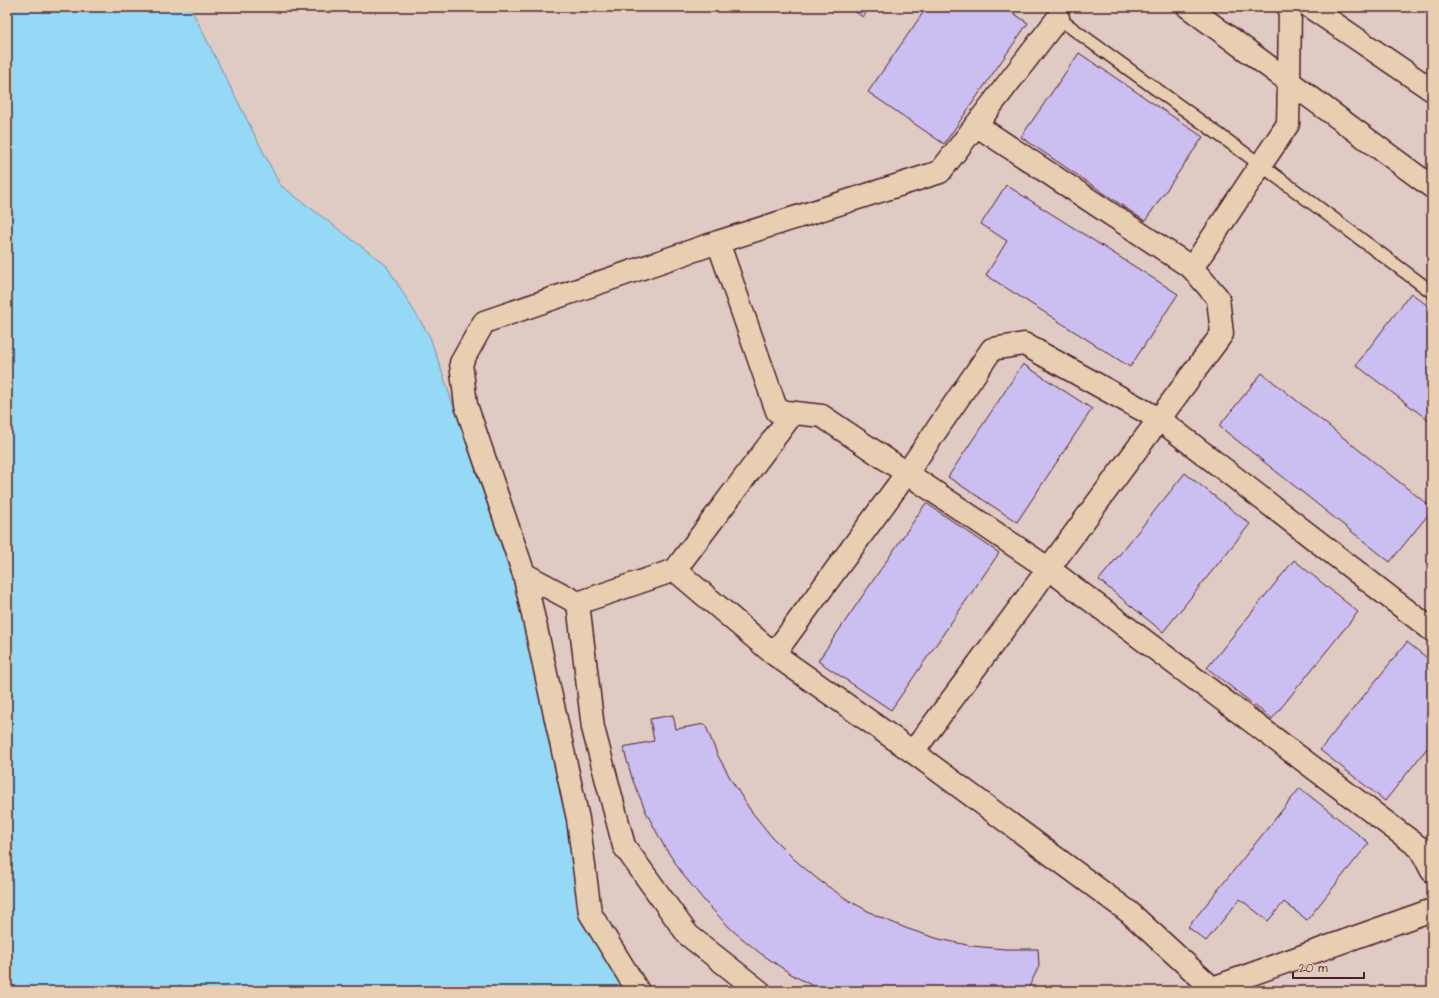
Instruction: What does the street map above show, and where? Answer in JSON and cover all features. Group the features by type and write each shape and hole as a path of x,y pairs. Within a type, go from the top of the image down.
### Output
{"main road":[{"path":"1188,7 1432,187"},
{"path":"1192,268 1288,124 1290,7"},
{"path":"1310,7 1432,90"},
{"path":"638,991 590,914 578,819 524,574 466,404 461,363 484,322 718,242 940,172 1058,18"},
{"path":"913,752 1222,334 1218,298 1192,268 976,125"},
{"path":"718,242 777,411 822,416 1049,569 1420,848 1432,871"},
{"path":"774,654 907,473 992,349 1024,344 1159,419 1432,630"},
{"path":"524,574 578,603 675,570 793,413"},
{"path":"675,570 774,654 913,752 1129,912 1208,990 1432,910"},
{"path":"578,603 593,728 624,846 688,935 759,991"}],"lane":[{"path":"1058,18 1261,165 1432,292"}],"water":[{"path":"7,7 190,7 280,185 386,265 430,337 526,618 587,921 627,991 7,991"}],"building":[{"path":"848,7 870,7 863,17"},
{"path":"927,7 1004,7 1028,23 944,144 868,92"},
{"path":"1079,53 1203,137 1145,221 1021,137"},
{"path":"1006,185 1178,294 1130,367 986,275 1007,241 981,224"},
{"path":"1411,293 1432,309 1432,423 1356,365"},
{"path":"1023,364 1092,409 1017,522 948,477"},
{"path":"1262,373 1432,508 1432,510 1390,562 1219,426"},
{"path":"1185,473 1250,524 1163,632 1099,580"},
{"path":"926,503 999,553 891,710 818,661"},
{"path":"1294,560 1358,612 1272,719 1207,668"},
{"path":"1407,642 1432,662 1432,742 1385,801 1320,750"},
{"path":"673,715 676,729 705,724 717,754 751,811 772,837 795,860 820,881 848,900 877,916 908,929 939,939 972,946 1005,949 1038,949 1039,966 1027,991 822,991 791,974 760,953 732,930 707,904 684,876 664,846 647,814 633,781 623,747 654,741 650,719"},
{"path":"1300,788 1369,843 1307,920 1284,902 1268,921 1240,899 1206,941 1188,927"},
{"path":"1432,830 1432,841 1427,836"}]}
